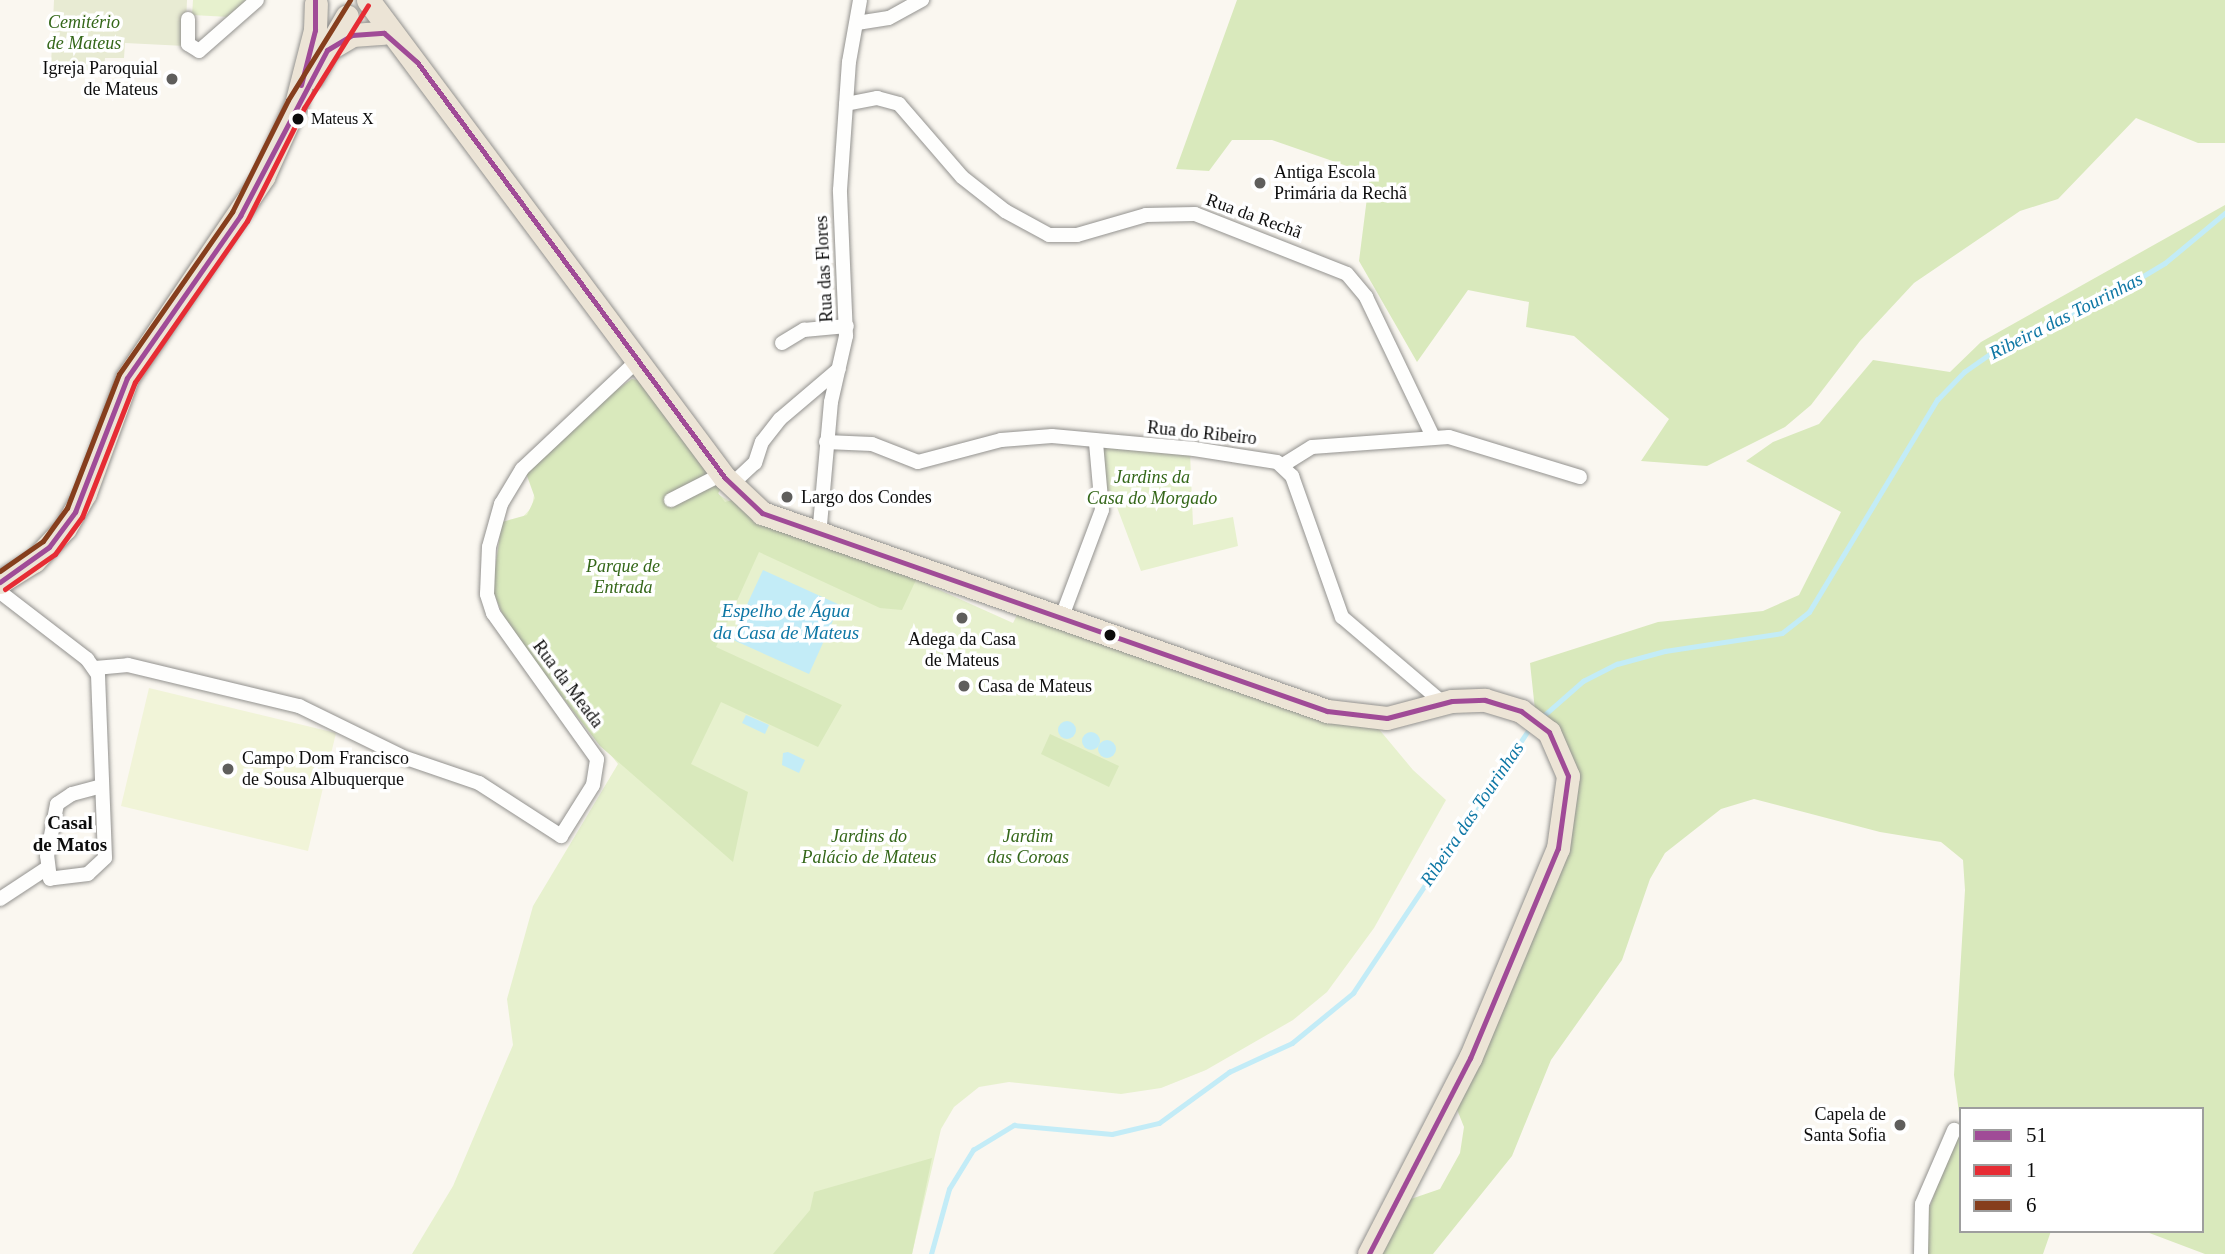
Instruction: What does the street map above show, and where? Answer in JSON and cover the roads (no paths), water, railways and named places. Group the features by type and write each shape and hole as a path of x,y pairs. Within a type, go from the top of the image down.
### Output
{"main road":[{"path":"316,2 326,15 357,7"},
{"path":"296,104 315,30 316,2"},
{"path":"357,7 417,62"},
{"path":"0,582 49,547 75,512 127,378 240,216 296,104 327,50 357,7"},
{"path":"357,7 417,62 726,480 762,513 819,536 1342,715 1387,718 1443,703 1493,701 1535,719 1559,748 1567,769 1566,811 1558,848 1466,1068 1369,1254"},
{"path":"327,50 352,34 384,33"}],"street":[{"path":"188,19 187,44 199,51 257,0"},
{"name":"Rua das Flores","path":"819,536 827,442 847,326 840,202 846,104 860,0"},
{"path":"857,23 889,18 922,0"},
{"name":"Rua da Rechã","path":"846,104 885,98 899,104 962,177 1005,211 1049,235 1077,235 1146,215 1195,214 1347,274 1366,297 1433,437"},
{"path":"782,343 804,330 847,326"},
{"name":"Rua da Meada","path":"95,668 128,665 306,709 411,760 479,783 561,836 593,785 597,759 493,613 487,594 489,547 505,493 522,469 638,360"},
{"path":"671,500 726,480 755,463 763,441 780,419 839,369"},
{"name":"Rua do Ribeiro","path":"827,442 872,444 918,462 1013,438 1058,437 1096,443 1194,449 1283,465"},
{"path":"1443,703 1342,617 1295,485 1283,465 1312,447 1433,437 1460,438 1580,477"},
{"path":"1061,619 1102,509 1096,443"},
{"path":"0,592 95,668 101,786 104,862 88,874 59,880 48,877 57,804 72,794 101,786"},
{"path":"0,899 47,868"},
{"path":"1921,1254 1922,1203 1954,1130"}],"water":[{"name":"Espelho de Água da Casa de Mateus","path":"763,570 840,605 809,674 731,639"},
{"path":"746,715 769,725 765,734 742,723"},
{"path":"1063,721 1071,721 1076,730 1074,737 1063,739 1058,734 1058,726"},
{"path":"1091,732 1097,735 1100,741 1097,747 1091,750 1085,747 1082,741 1085,735"},
{"path":"1107,740 1115,745 1116,749 1111,757 1107,758 1099,753 1098,749 1103,741"},
{"path":"788,752 805,760 799,773 782,765 783,753"}],"waterway":[{"name":"Ribeira das Tourinhas","path":"1541,718 1583,681 1617,664 1665,651 1782,633 1809,612 1937,400 1964,372 2007,342 2110,296 2165,263 2225,213"},
{"name":"Ribeira das Tourinhas","path":"931,1254 949,1189 973,1150 1014,1125 1112,1134 1159,1123 1229,1072 1292,1043 1353,993 1531,726"}],"place":[{"name":"Igreja Paroquial de Mateus","path":"172,79"},
{"name":"Mateus X","path":"298,119"},
{"name":"Antiga Escola Primária da Rechã","path":"1260,183"},
{"name":"Largo dos Condes","path":"787,497"},
{"name":"Adega da Casa de Mateus","path":"962,618"},
{"name":"Casa de Mateus","path":"964,686"},
{"name":"Campo Dom Francisco de Sousa Albuquerque","path":"228,769"},
{"name":"Capela de Santa Sofia","path":"1900,1125"}],"district":[{"name":"Casal de Matos","path":"70,834"}],"park label":[{"name":"Cemitério de Mateus","path":"84,33"},
{"name":"Jardins da Casa do Morgado","path":"1152,488"},
{"name":"Parque de Entrada","path":"623,577"},
{"name":"Jardins do Palácio de Mateus","path":"869,847"},
{"name":"Jardim das Coroas","path":"1028,847"}]}
